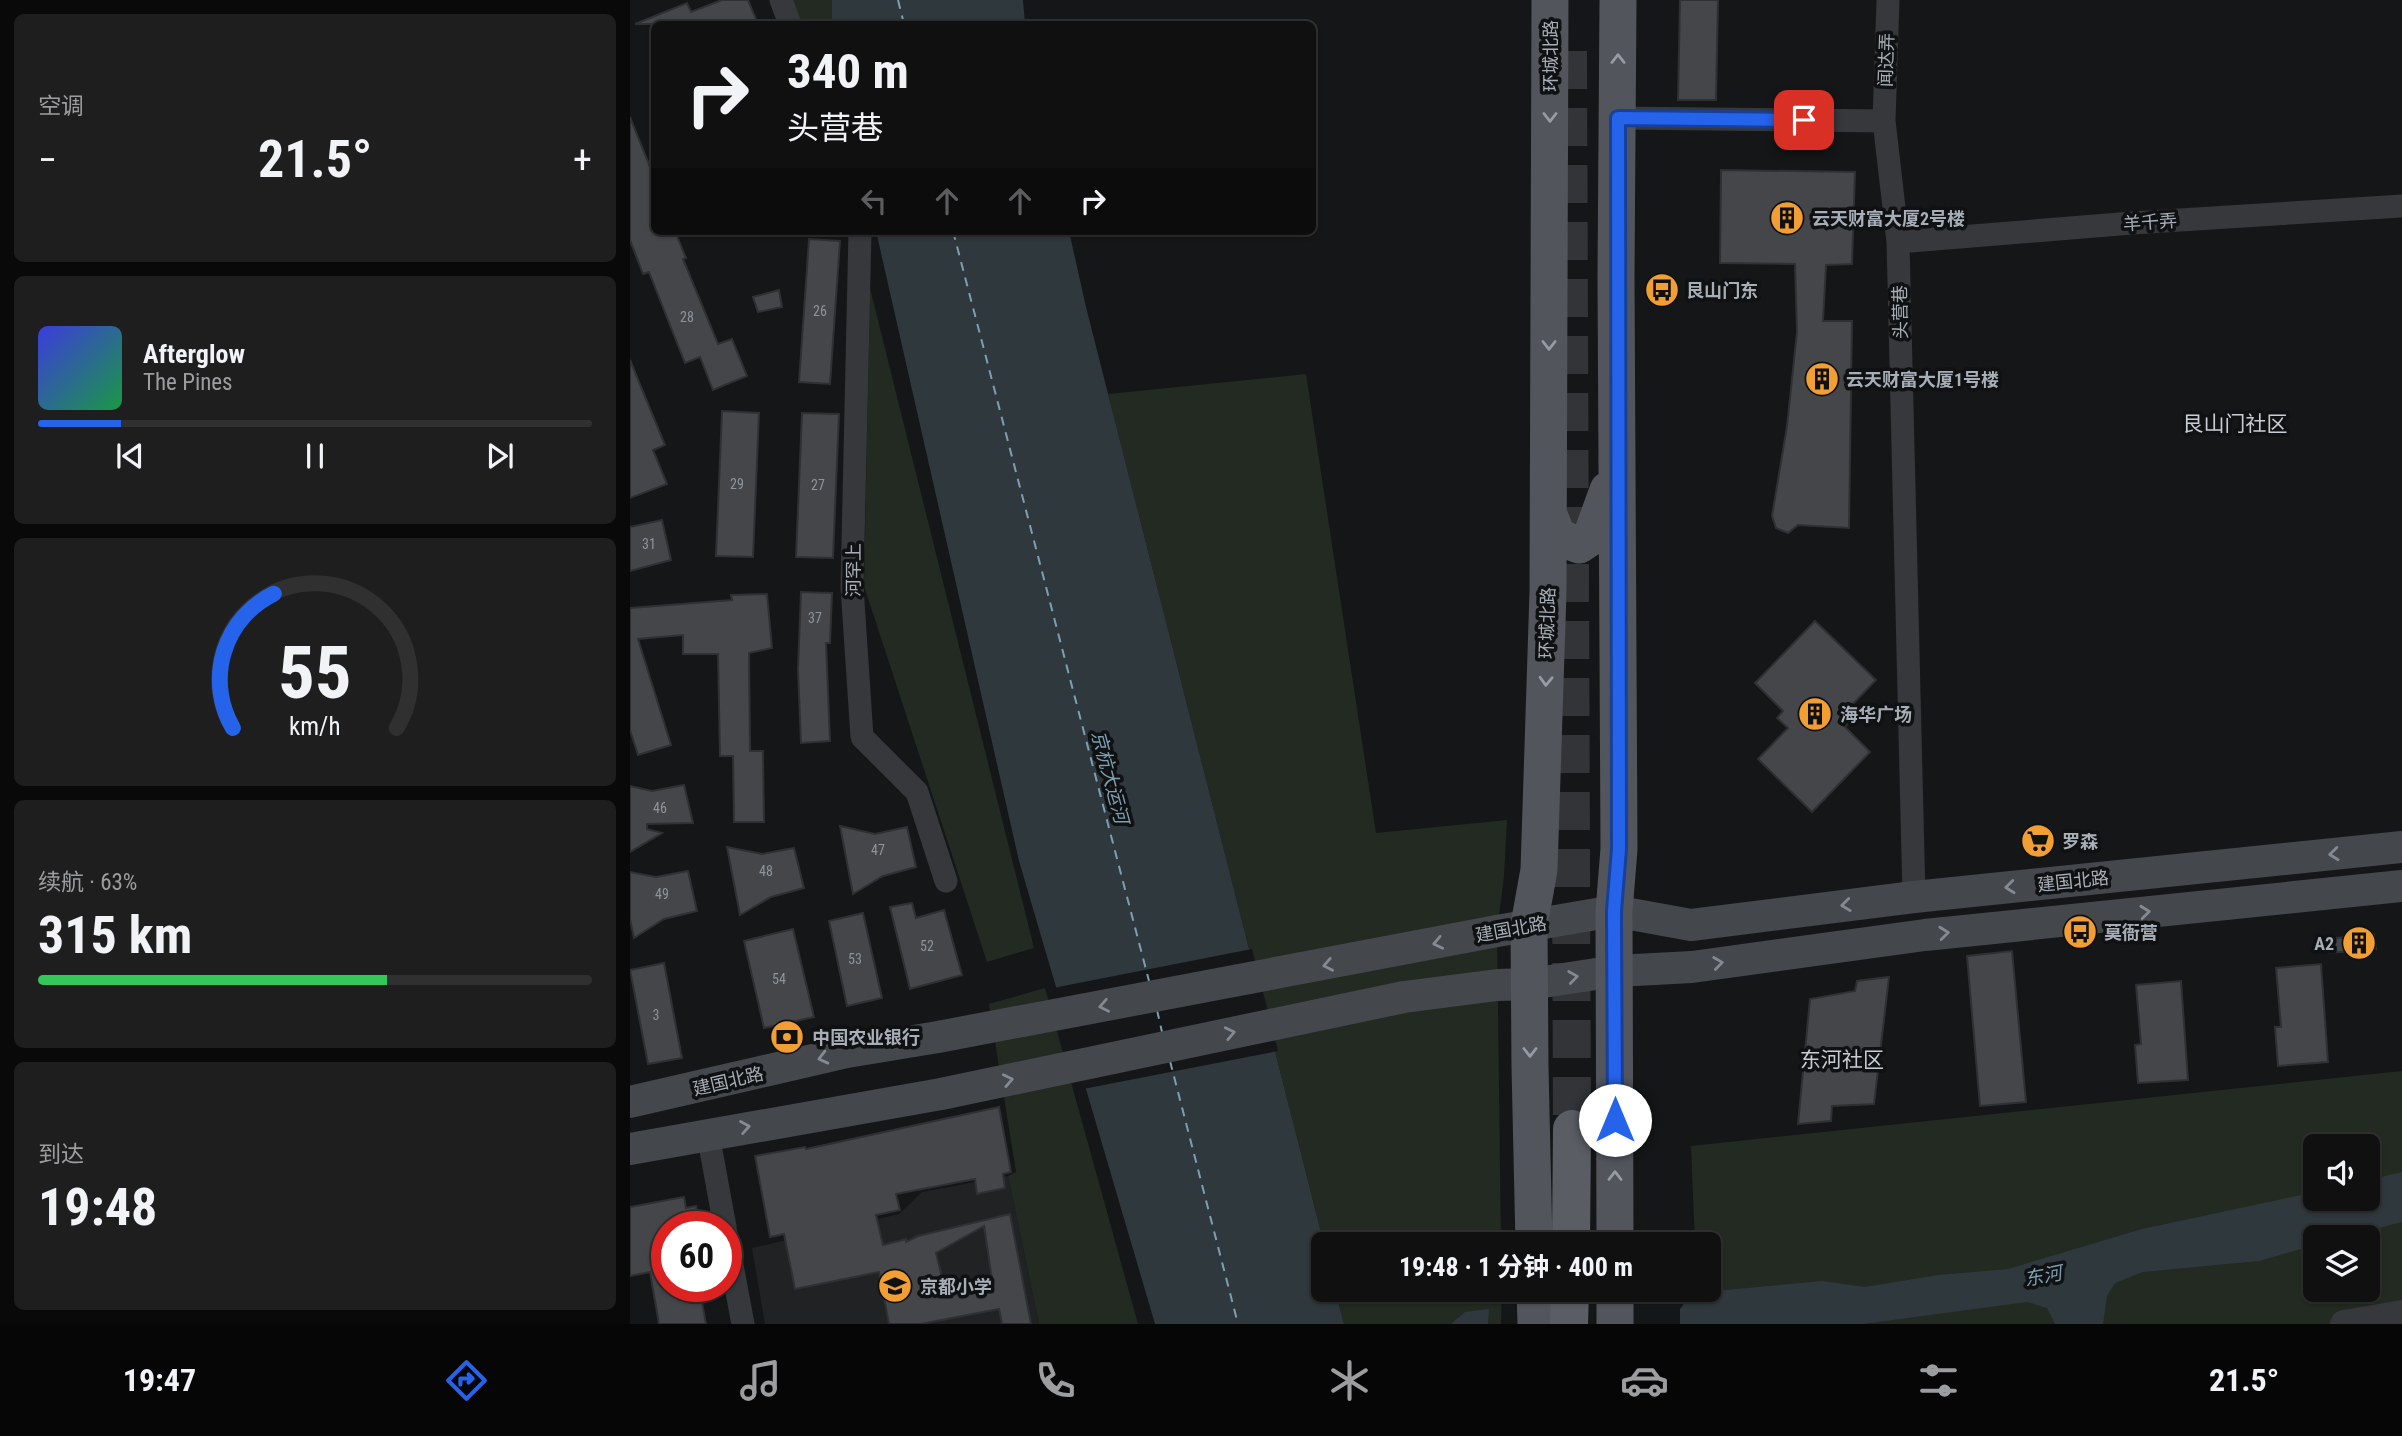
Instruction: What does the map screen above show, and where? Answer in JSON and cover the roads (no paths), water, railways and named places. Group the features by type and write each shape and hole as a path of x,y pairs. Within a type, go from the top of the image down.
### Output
{"highway":[{"path":"1571,1232 1572,1129"},
{"path":"1569,1324 1570,1302"}],"main road":[{"name":"环城北路","path":"1534,1232 1529,925 1539,870 1548,606 1550,0"},
{"path":"1615,1232 1614,911 1619,849 1618,0"},
{"path":"1549,515 1558,537 1579,545 1591,537 1617,462"},
{"name":"建国北路","path":"630,1102 847,1052 1614,911 1691,925 1914,897 2402,847"},
{"path":"630,1149 941,1094 1404,997 1497,985 1530,984 1616,971 1692,967 1925,935 2402,886"},
{"path":"1535,1302 1536,1324"},
{"path":"1615,1302 1615,1324"}],"street":[{"path":"781,0 789,21"},
{"name":"闻达弄","path":"1884,121 1888,0"},
{"path":"1618,118 1884,121"},
{"name":"头营巷","path":"1884,121 1898,242 1914,897"},
{"name":"羊千弄","path":"1898,242 2132,223 2402,206"},
{"name":"河罕上","path":"860,235 852,587 862,737 917,792 946,881"},
{"path":"708,1134 722,1211"},
{"path":"739,1302 743,1324"},
{"path":"2344,1324 2402,1314"}],"water":[{"path":"832,0 1023,0 1025,21 832,21"},
{"name":"京杭大运河","path":"877,235 1070,235 1321,1232 1311,1232 1311,1302 1338,1302 1344,1324 1155,1324 1019,861"},
{"name":"东河","path":"2402,1172 2402,1222 2380,1228 2380,1225 2303,1225 2303,1248 2259,1261 2143,1272 2115,1283 2107,1296 2103,1324 2055,1324 2047,1308 2027,1302 1863,1324 1680,1324 1680,1309 1685,1302 1721,1302 1721,1290 1822,1281 1865,1287 1938,1275 2008,1269 2142,1229 2303,1195 2303,1211 2380,1211 2380,1177"},
{"path":"1489,1309 1488,1324 1451,1324 1465,1312"}],"tunnel":[{"path":"1568,51 1572,1129"}],"place":[{"name":"云天财富大厦2号楼","path":"1787,218"},
{"name":"艮山门东","path":"1662,290"},
{"name":"云天财富大厦1号楼","path":"1822,379"},
{"name":"海华广场","path":"1815,714"},
{"name":"罗森","path":"2038,841"},
{"name":"莫衙营","path":"2080,932"},
{"name":"A2","path":"2359,943"},
{"name":"中国农业银行","path":"787,1037"},
{"name":"京都小学","path":"895,1286"}],"district":[{"name":"艮山门社区","path":"2235,424"},
{"name":"东河社区","path":"1842,1060"}]}
